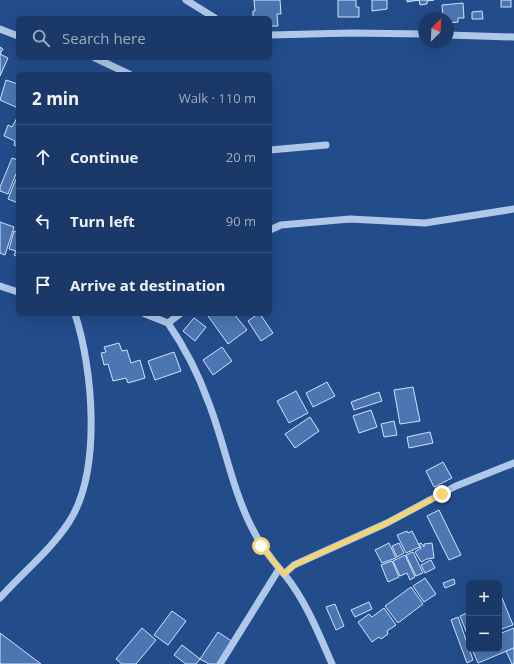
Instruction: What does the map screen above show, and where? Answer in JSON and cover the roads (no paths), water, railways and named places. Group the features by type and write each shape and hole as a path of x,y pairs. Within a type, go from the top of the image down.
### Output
{"street":[{"path":"186,0 212,16"},
{"path":"0,29 16,35"},
{"path":"272,35 352,33 418,34"},
{"path":"454,35 514,37"},
{"path":"99,60 125,72"},
{"path":"272,150 326,145"},
{"path":"272,229 282,225 350,219 425,223 514,210"},
{"path":"0,286 16,291"},
{"path":"0,598 13,583 35,564 70,520 80,498 89,466 91,433 89,377 80,328 76,316"},
{"path":"150,316 168,323 187,350 209,401 232,479 249,523 261,546 281,571 316,629 332,664"},
{"path":"168,323 177,316"},
{"path":"220,664 281,571 387,523 456,486 514,463"}]}
